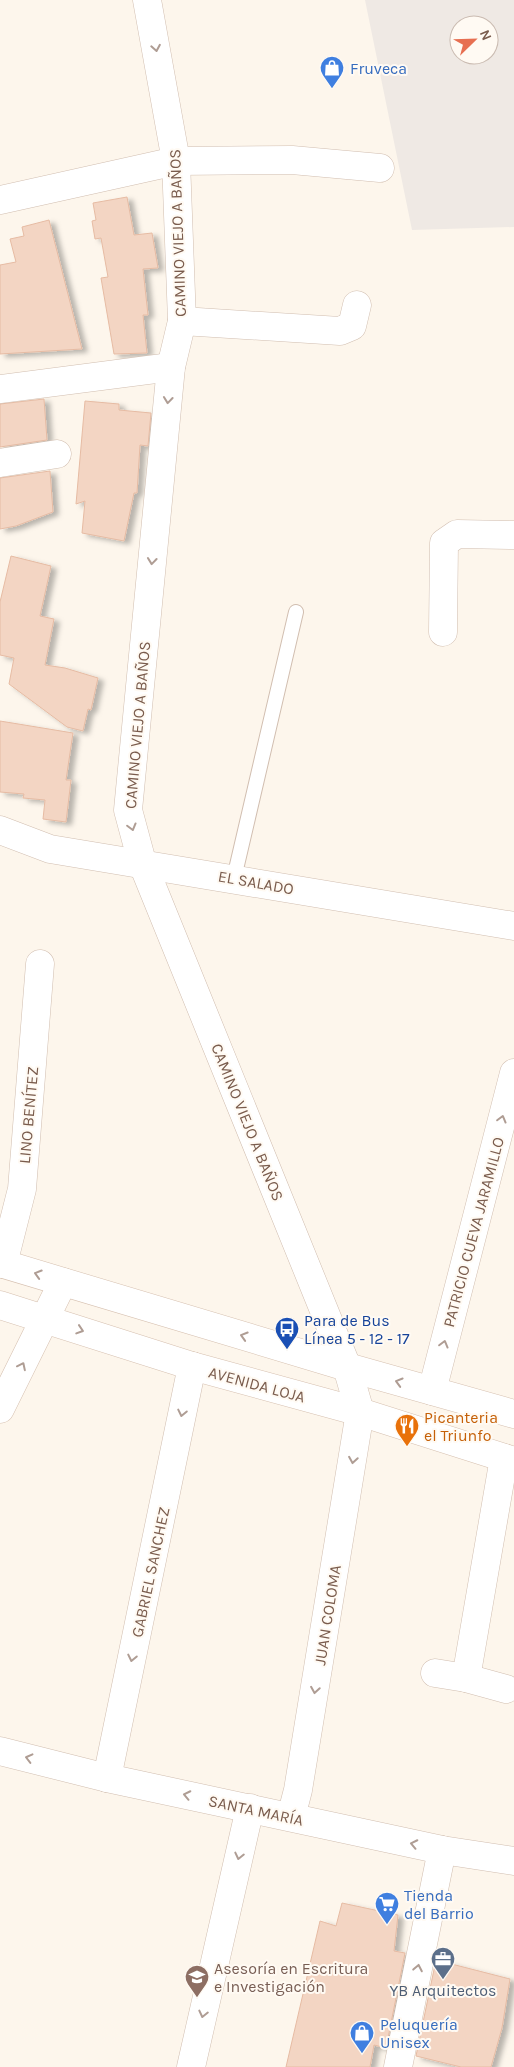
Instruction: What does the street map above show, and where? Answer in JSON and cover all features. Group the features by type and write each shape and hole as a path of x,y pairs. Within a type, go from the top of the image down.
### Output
{"street":[{"name":"CAMINO VIEJO A BAÑOS","path":"147,0 176,161 182,321 171,367 128,810 142,862 347,1368 360,1412"},
{"path":"0,200 176,161 292,160 380,168"},
{"path":"182,321 340,331 352,326 357,305"},
{"path":"0,389 171,367"},
{"path":"0,463 57,454"},
{"path":"443,632 444,542 457,534 514,535"},
{"name":"EL SALADO","path":"0,830 50,849 142,862 514,926"},
{"name":"LINO BENÍTEZ","path":"1,1266 22,1190 40,964"},
{"name":"PATRICIO CUEVA JARAMILLO","path":"432,1391 514,1073"},
{"path":"1,1266 63,1282 347,1368 514,1414"},
{"path":"0,1409 63,1282"},
{"name":"AVENIDA LOJA","path":"0,1305 192,1366 360,1412 509,1459"},
{"name":"GABRIEL SANCHEZ","path":"107,1778 192,1366"},
{"name":"JUAN COLOMA","path":"291,1817 298,1790 360,1412"},
{"path":"466,1678 509,1459"},
{"path":"436,1673 466,1678 506,1690"},
{"name":"SANTA MARÍA","path":"0,1751 107,1778 442,1850 514,1862"},
{"path":"191,2067 250,1808"},
{"path":"398,2067 442,1850"}],"lane":[{"path":"234,878 296,612"}],"shaded area":[{"path":"365,0 514,0 514,227 412,230"}],"building":[{"path":"127,197 134,235 152,233 158,268 143,269 148,315 143,315 147,353 114,354 101,278 108,277 101,238 95,239 92,221 96,220 93,203"},
{"path":"49,220 82,349 0,354 0,265 16,262 10,239 24,236 22,227"},
{"path":"44,399 47,440 0,447 0,404"},
{"path":"85,401 119,404 119,410 151,413 148,446 140,445 137,493 134,493 124,541 82,533 85,501 76,504"},
{"path":"50,471 53,512 16,526 0,529 0,478"},
{"path":"11,556 51,566 40,616 54,619 45,665 65,668 98,678 91,710 88,709 83,731 67,727 9,684 14,658 0,655 0,602"},
{"path":"0,721 73,733 66,780 71,780 66,822 43,819 45,800 23,798 24,794 0,792"},
{"path":"342,1903 398,1915 394,1951 405,1953 386,2048 374,2045 370,2067 286,2067 320,1921 336,1926"},
{"path":"436,1960 510,1979 502,2028 491,2067 461,2067 416,2056"}],"place":[{"name":"Fruveca","path":"332,89"},
{"name":"Para de Bus Línea 5 - 12 - 17","path":"287,1350"},
{"name":"Picanteria el Triunfo","path":"407,1447"},
{"name":"Tienda del Barrio","path":"387,1925"},
{"name":"YB Arquitectos","path":"443,1980"},
{"name":"Asesoría en Escritura e Investigación","path":"197,1998"},
{"name":"Peluquería Unisex","path":"362,2054"}]}
